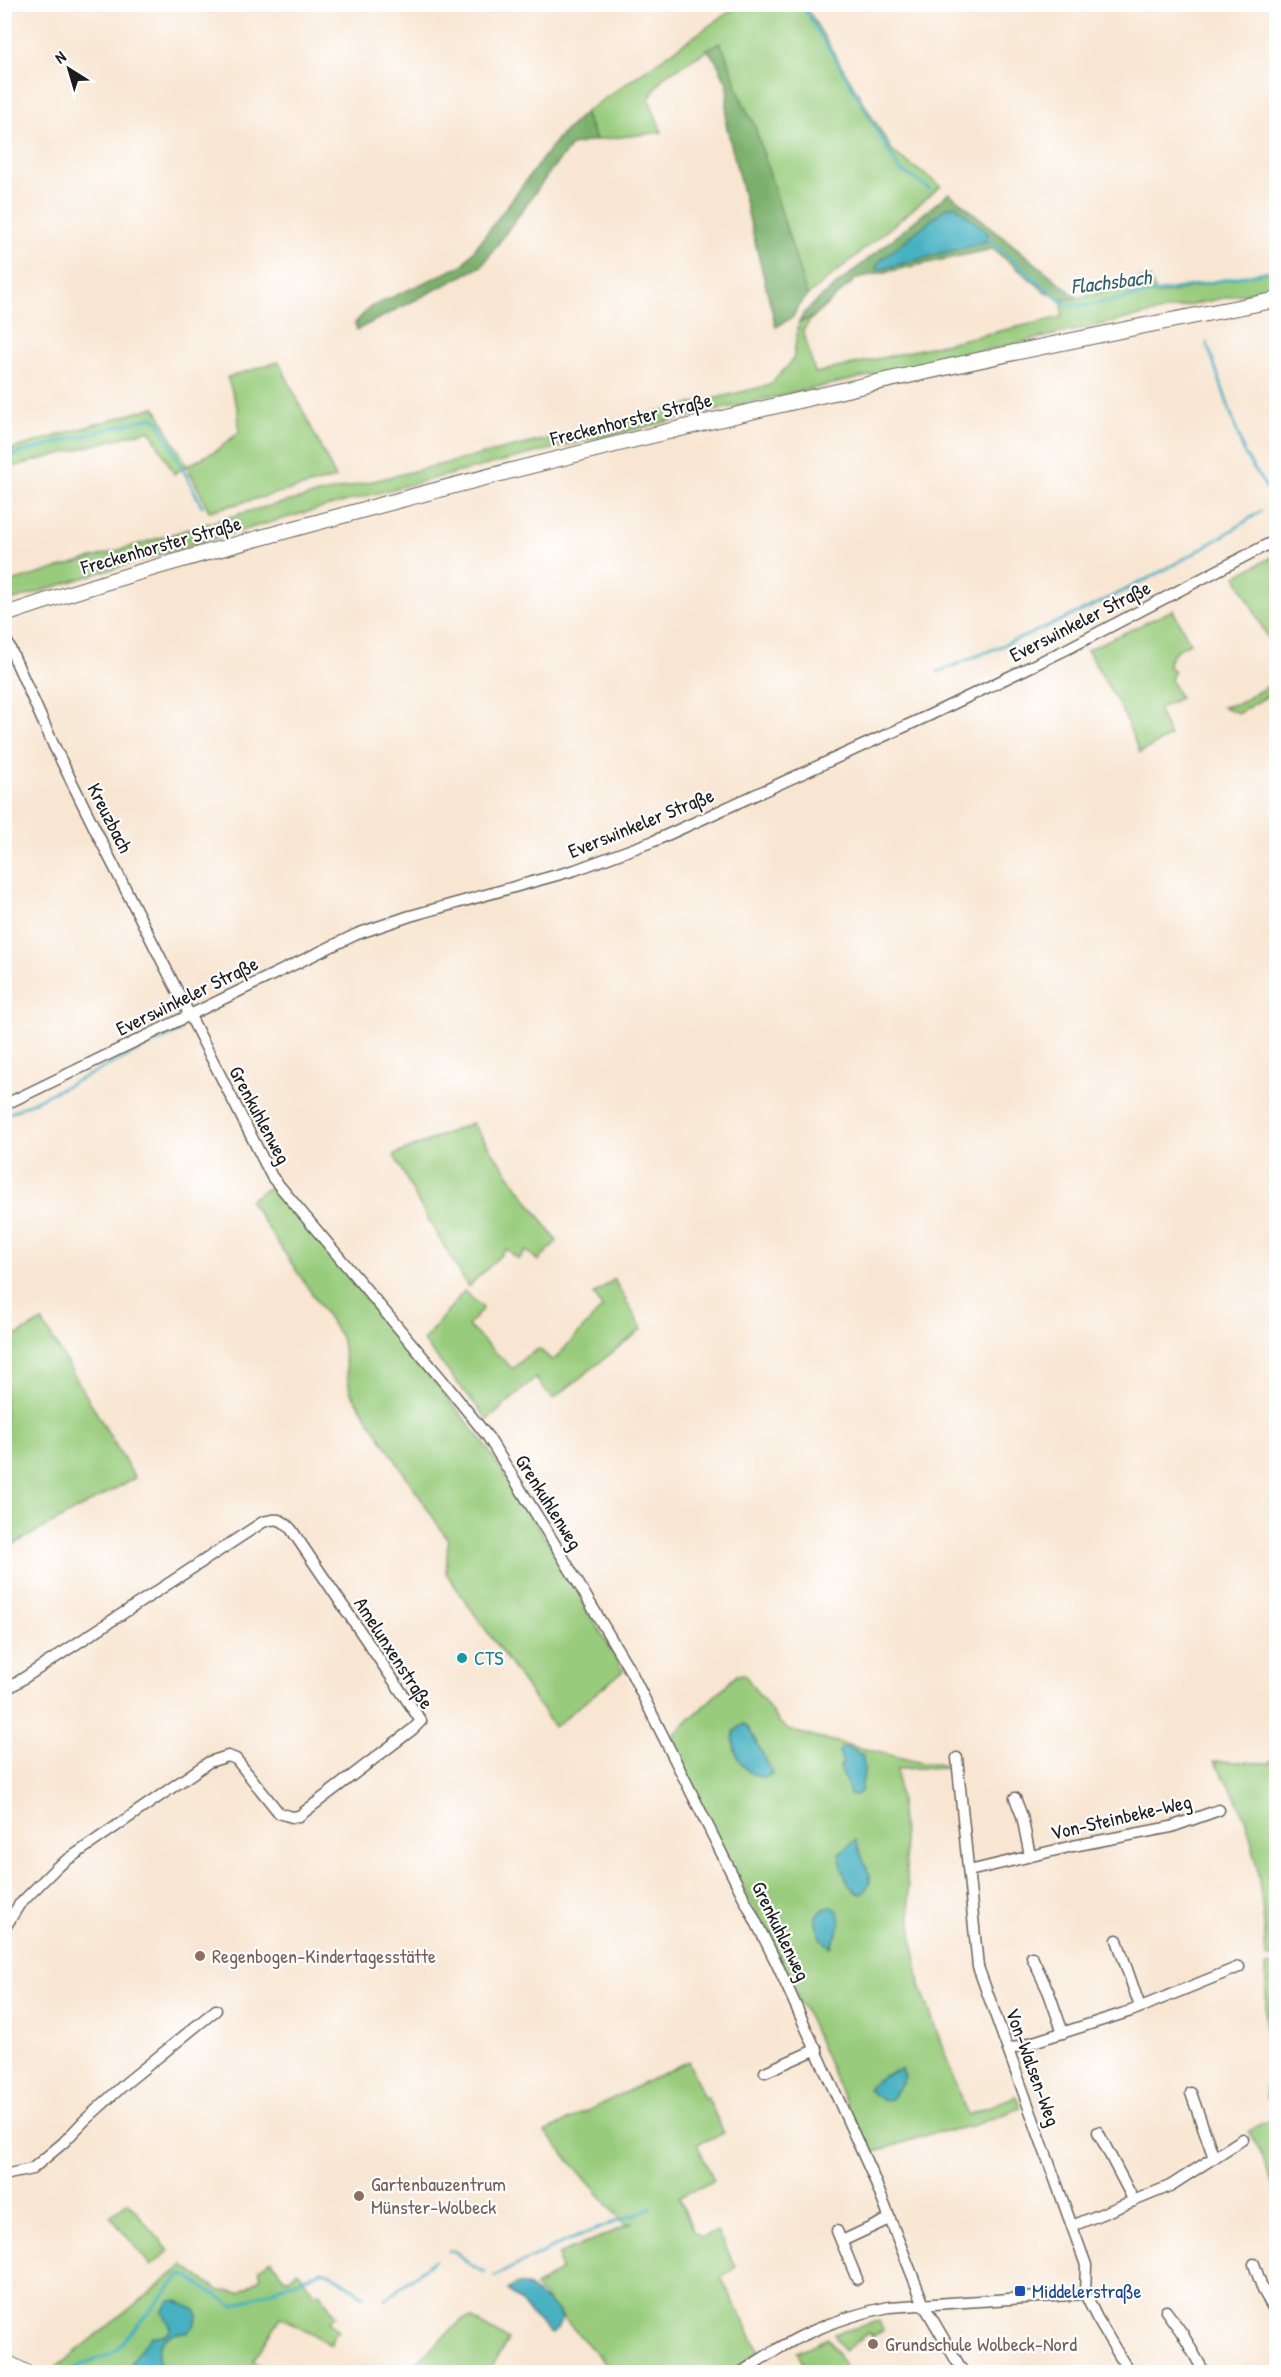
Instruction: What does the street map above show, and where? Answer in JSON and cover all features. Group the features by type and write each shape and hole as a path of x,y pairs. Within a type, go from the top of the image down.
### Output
{"main road":[{"name":"Freckenhorster Straße","path":"8,614 161,566 286,531 646,436 1059,343 1276,300"},
{"path":"4,2361 25,2373"}],"street":[{"name":"Everswinkeler Straße","path":"4,1106 377,926 575,870 612,858 673,832 1067,649 1276,540"},
{"name":"Kreuzbach","path":"4,635 54,746 162,958 188,1016"},
{"name":"Grenkuhlenweg","path":"188,1016 272,1177 488,1437 631,1672 777,1962 890,2218 924,2305 963,2373"},
{"name":"Amelunxenstraße","path":"4,1691 263,1522 276,1518 284,1521 291,1529 421,1721 299,1816 292,1818 279,1813 236,1759 228,1756 209,1762 57,1867 19,1905 4,1929"},
{"name":"Von-Walsen-Weg","path":"957,1758 978,1967 1086,2265 1085,2294 1096,2318 1129,2373"},
{"name":"Von-Steinbeke-Weg","path":"1015,1798 1022,1816 1030,1856"},
{"name":"Von-Steinbeke-Weg","path":"969,1871 1030,1856 1164,1829 1219,1810"},
{"path":"1117,1940 1140,2007"},
{"path":"1032,1957 1049,1993 1063,2033"},
{"path":"1008,2050 1140,2007 1239,1967"},
{"path":"4,2175 32,2169 63,2144 85,2120 126,2083 216,2010"},
{"path":"765,2072 817,2049"},
{"path":"1191,2093 1214,2158"},
{"path":"1098,2132 1134,2201"},
{"path":"1072,2226 1170,2186 1243,2139"},
{"path":"857,2279 839,2236 890,2218"},
{"path":"1254,2264 1263,2290 1276,2313"},
{"path":"742,2373 780,2347 834,2321 889,2307 1085,2294"},
{"path":"1166,2312 1182,2333 1204,2373"}],"green space":[{"path":"739,5 805,5 893,152 941,186 807,296 754,124 744,105 720,43 663,77 649,99 662,132 596,140 584,113"},
{"path":"720,43 744,105 754,124 807,296 793,317 776,327 726,124 728,85 707,49"},
{"path":"584,113 596,140 572,145 482,266 357,330 355,323 370,307 463,265 557,139"},
{"path":"949,193 1078,298 1062,300 1046,292 993,249 857,278 812,318 799,322 804,313 818,300"},
{"path":"1276,269 1276,287 795,392 454,473 228,534 5,603 5,584 253,510 770,385 793,360 799,322 812,318 803,330 815,373 1062,317 1062,300 1078,298 1149,277 1157,295"},
{"path":"279,362 336,478 209,511 187,466 217,450 239,432 238,409 227,377"},
{"path":"155,407 187,466 174,474 150,430 5,469 5,451"},
{"path":"1276,555 1276,654 1236,576"},
{"path":"1173,610 1190,643 1171,657 1169,666 1174,672 1171,680 1180,698 1158,709 1170,736 1140,753 1121,708 1087,650"},
{"path":"1276,681 1276,691 1239,713 1222,707 1240,703"},
{"path":"472,1123 557,1241 538,1261 527,1251 518,1259 507,1249 468,1287 418,1202 394,1155"},
{"path":"273,1185 481,1439 554,1551 623,1671 554,1727 446,1573 448,1540 350,1391 341,1337 249,1200"},
{"path":"614,1279 642,1329 553,1399 535,1378 488,1420 423,1341 464,1291 483,1308 468,1326 513,1369 525,1357 539,1349 553,1361 602,1308 594,1294"},
{"path":"42,1321 135,1478 5,1549 5,1342"},
{"path":"744,1674 779,1722 788,1730 922,1763 938,1763 946,1767 897,1769 913,1942 920,1985 967,2115 1016,2096 1021,2108 972,2126 930,2134 869,2154 810,2022 669,1739 737,1675","holes":["744,1724 748,1727 771,1774 765,1778 745,1766 734,1747 734,1731","842,1747 856,1750 864,1772 862,1781 843,1773 840,1766 843,1763","825,1908 834,1936 832,1946 820,1933 815,1917","883,2076 903,2081 891,2099 868,2088"]},
{"path":"1276,1754 1276,1956 1266,1957 1261,1892 1248,1828 1242,1810 1214,1761 1269,1763"},
{"path":"1276,1965 1276,2195 1262,2155 1248,2131 1264,2122 1275,2122 1275,2110 1266,2096 1266,1966"},
{"path":"688,2061 704,2098 707,2097 724,2133 697,2144 714,2181 679,2197 693,2231 702,2237 717,2232 736,2267 721,2277 759,2351 730,2372 613,2372 535,2287 561,2270 558,2255 633,2223 625,2225 545,2132"},
{"path":"128,2202 169,2251 151,2266 110,2216"},
{"path":"271,2260 286,2280 298,2271 314,2293 319,2292 336,2316 329,2322 338,2332 333,2336 331,2345 281,2317 253,2361 273,2372 52,2371 183,2266 220,2291 241,2292 261,2277 259,2269"},
{"path":"471,2318 508,2340 489,2372 417,2372 415,2369 419,2360 462,2320"},
{"path":"879,2321 883,2330 872,2337 868,2333 844,2351 834,2334"},
{"path":"828,2338 848,2371 809,2372 797,2352"}],"water":[{"path":"955,205 988,234 985,242 878,270 876,268 880,261 946,208"},
{"path":"744,1724 748,1727 771,1770 772,1774 764,1778 746,1769 737,1754 734,1743 735,1731"},
{"path":"842,1747 863,1755 864,1772 861,1792 856,1795 850,1794 840,1766 843,1763 839,1752"},
{"path":"855,1840 870,1876 870,1883 862,1894 852,1889 849,1884 839,1853"},
{"path":"832,1906 837,1910 841,1920 830,1947 820,1938 815,1917 820,1911"},
{"path":"902,2069 905,2077 891,2099 884,2101 869,2091 869,2086 883,2076"},
{"path":"515,2284 526,2285 558,2311 562,2319 555,2332 551,2334 508,2290"},
{"path":"176,2300 195,2310 198,2316 195,2324 187,2332 172,2335 161,2343 158,2353 161,2372 129,2372 135,2357 149,2339 152,2336 166,2334 170,2330 171,2327 162,2312 169,2302"}],"waterway":[{"name":"Flachsbach","path":"801,4 899,169 930,189"},
{"name":"Flachsbach","path":"986,237 1064,304 1084,306 1276,270"},
{"path":"1207,343 1245,455 1269,492"},
{"path":"4,457 153,417 159,422 202,506"},
{"path":"938,672 1022,638 1104,600 1184,559 1261,511"},
{"path":"4,1116 180,1031"},
{"path":"495,2276 564,2242 651,2208"},
{"path":"449,2251 454,2251 485,2272"},
{"path":"385,2300 435,2260"},
{"path":"71,2372 80,2365 115,2351 180,2276 190,2278 233,2306 322,2271 331,2274 364,2296"}],"place":[{"name":"CTS","path":"462,1658"},
{"name":"Regenbogen-Kindertagesstätte","path":"200,1956"},
{"name":"Gartenbauzentrum Münster-Wolbeck","path":"359,2196"},
{"name":"Middelerstraße","path":"1020,2291"},
{"name":"Grundschule Wolbeck-Nord","path":"873,2344"}]}
